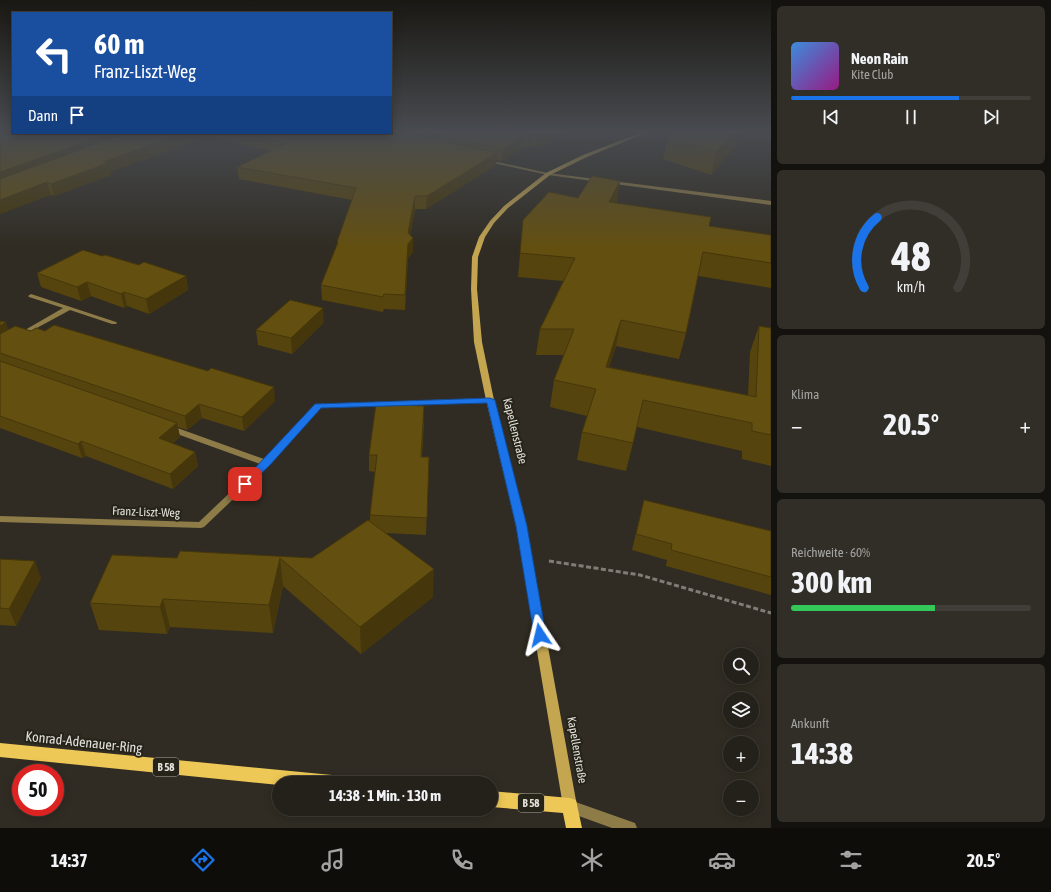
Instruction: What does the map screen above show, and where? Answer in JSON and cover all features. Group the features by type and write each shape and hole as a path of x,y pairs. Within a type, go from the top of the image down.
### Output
{"main road":[{"name":"Kapellenstraße","path":"555,171 548,174 506,207 492,222 482,237 475,257 474,289 478,342 490,400 521,526 574,828"},
{"name":"Konrad-Adenauer-Ring","path":"0,750 272,777"},
{"name":"B 58","path":"498,800 570,806"}],"street":[{"path":"533,171 548,174 771,203"},
{"path":"31,296 114,323"},
{"path":"14,339 69,308"},
{"name":"Franz-Liszt-Weg","path":"0,519 201,525 266,463 319,406 490,400"},
{"path":"163,426 266,463"},
{"path":"570,806 630,828"}],"path":[{"path":"527,558 640,575 771,613"}],"building":[{"path":"23,171 87,171 51,184 47,182 0,200 0,179"},
{"path":"258,171 468,171 427,196 415,196 408,233 413,238 408,244 405,295 384,294 383,297 321,285 338,242 356,188"},
{"path":"592,176 620,181 609,202 711,217 709,226 771,235 771,263 703,252 686,333 621,320 606,367 756,397 759,326 771,328 771,435 752,431 752,423 643,400 633,443 582,432 596,389 554,380 574,329 540,329 575,258 520,253 523,220 549,192 578,198"},
{"path":"83,250 139,265 144,262 186,276 146,299 124,292 121,294 87,282 77,287 37,273"},
{"path":"290,300 323,308 291,338 256,330"},
{"path":"0,321 6,322 0,326"},
{"path":"54,325 208,371 211,368 274,387 242,417 199,404 185,416 0,353 0,334 15,326 31,331 36,328 45,331"},
{"path":"0,361 177,423 159,438 195,452 170,474 81,441 78,444 0,416"},
{"path":"376,404 424,406 421,457 429,457 427,518 370,515 377,455 369,455"},
{"path":"644,500 771,531 771,577 671,550 672,544 636,534"},
{"path":"368,520 434,569 360,627 280,558 269,605 163,599 160,607 90,603 112,555 177,558 180,551 312,558"},
{"path":"0,559 35,561 9,609 0,608"}],"route":[{"path":"245,484 319,406 490,400 521,526 540,635"}]}
